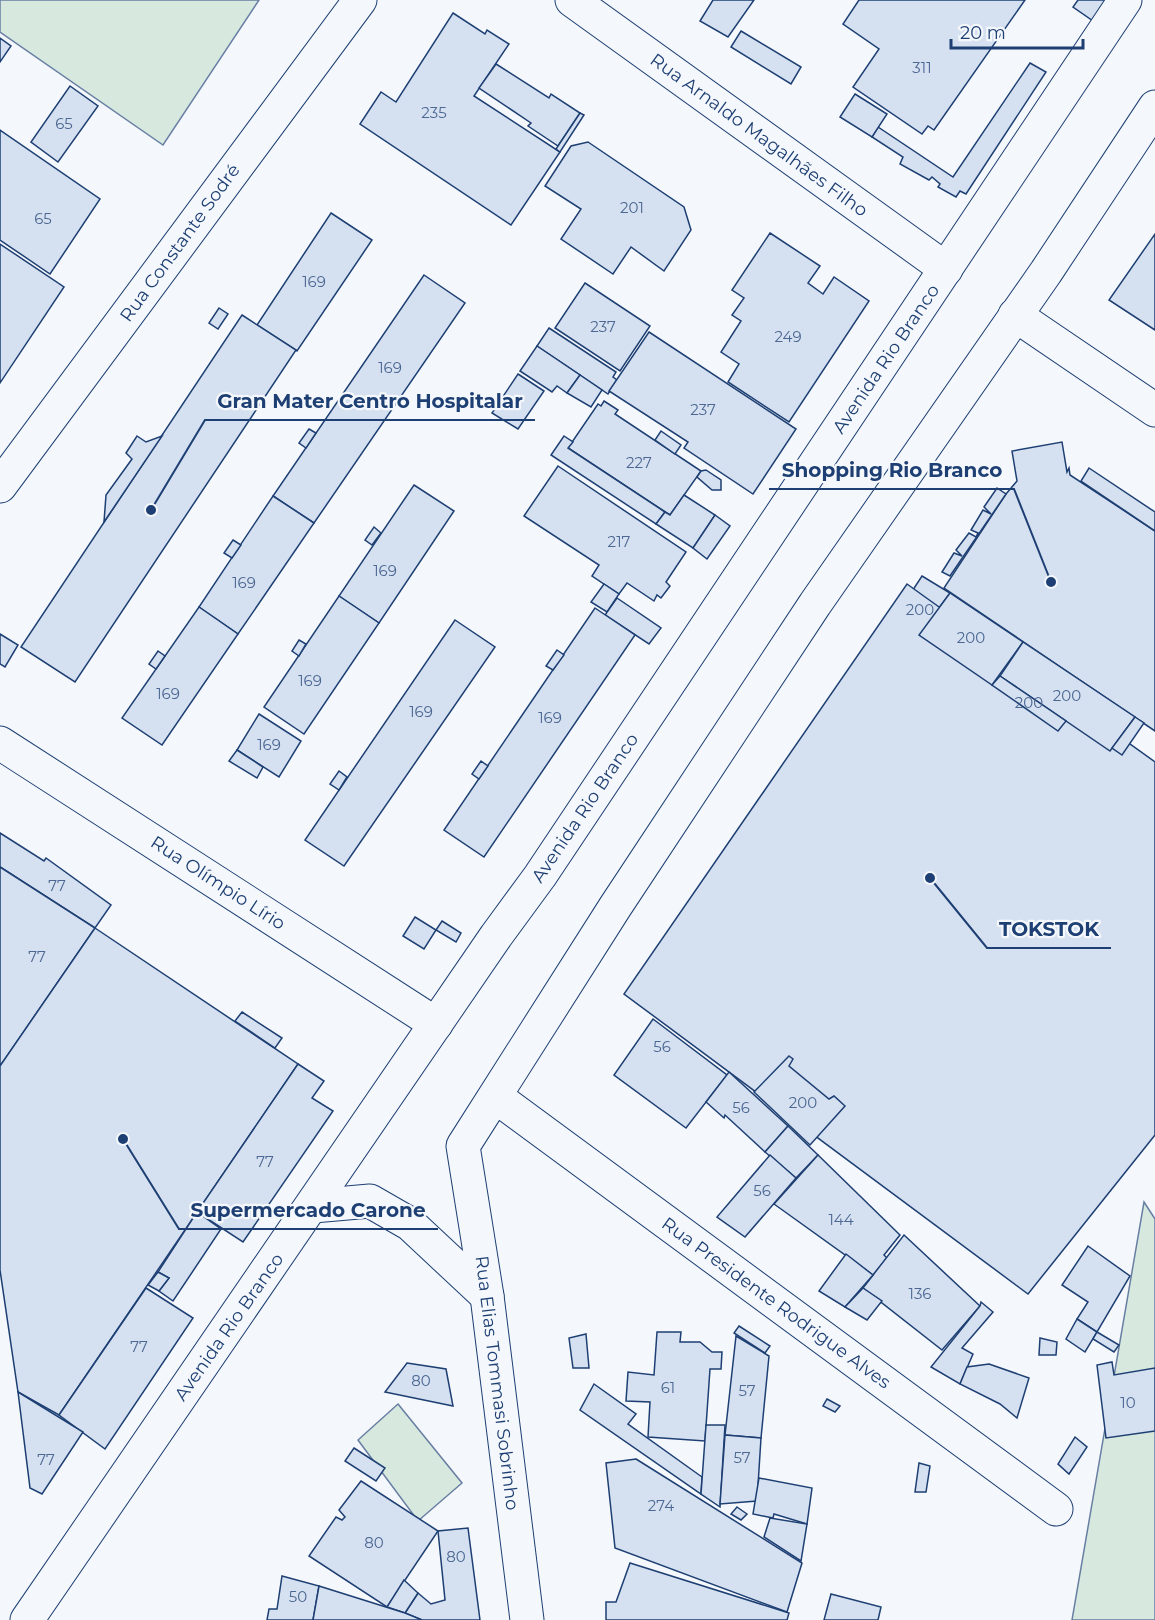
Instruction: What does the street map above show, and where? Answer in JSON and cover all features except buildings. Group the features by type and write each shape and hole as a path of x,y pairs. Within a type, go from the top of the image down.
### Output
{"street":[{"name":"Rua Constante Sodré","path":"0,486 360,0"},
{"name":"Rua Arnaldo Magalhães Filho","path":"572,0 946,269"},
{"name":"Avenida Rio Branco","path":"28,1616 540,876 1125,0"},
{"path":"496,1097 608,917 815,604 1015,315 1155,107"},
{"path":"1015,315 1155,410"},
{"name":"Rua Olímpio Lírio","path":"0,743 436,1024"},
{"name":"Rua Elias Tommasi Sobrinho","path":"496,1097 463,1146 487,1296 527,1620"},
{"name":"Rua Presidente Rodrigue Alves","path":"496,1097 1056,1509"},
{"path":"313,1206 370,1201 410,1224 487,1296"}],"shaded area":[{"path":"0,0 259,0 163,145 0,32"},
{"path":"1144,1202 1155,1219 1155,1620 1072,1620"},
{"path":"398,1404 462,1483 418,1521 358,1440"}],"place":[{"name":"Gran Mater Centro Hospitalar","path":"151,510"},
{"name":"Shopping Rio Branco","path":"1051,582"},
{"name":"TOKSTOK","path":"930,878"},
{"name":"Supermercado Carone","path":"123,1139"}]}
